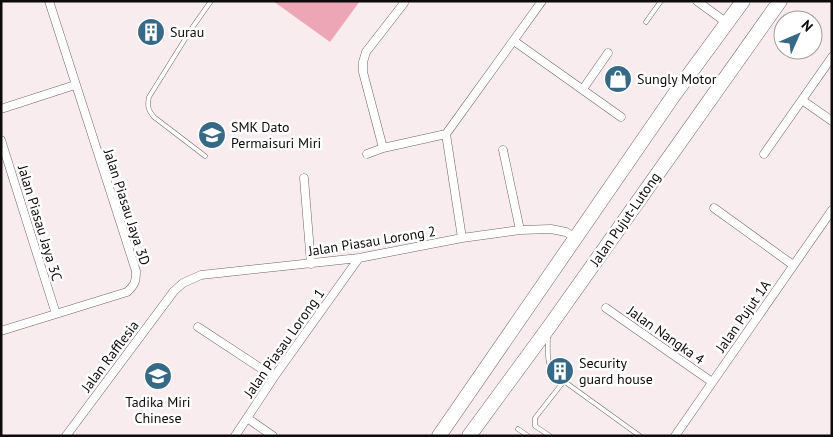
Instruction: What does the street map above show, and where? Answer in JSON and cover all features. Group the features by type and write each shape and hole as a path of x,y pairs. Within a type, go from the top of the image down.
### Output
{"highway":[{"path":"439,436 674,95 743,1"},
{"name":"Jalan Pujut-Lutong","path":"469,436 549,327 780,1"}],"street":[{"name":"Jalan Piasau Jaya 3D","path":"1,331 127,292 136,281 136,271 49,1"},
{"path":"367,154 384,148 446,134 542,1"},
{"path":"697,1 727,23"},
{"path":"384,148 363,72 363,62 366,52 404,3"},
{"path":"514,41 621,117"},
{"path":"583,89 608,53"},
{"path":"764,154 832,57"},
{"path":"1,108 75,85"},
{"path":"802,100 832,121"},
{"path":"446,134 462,238"},
{"name":"Jalan Piasau Jaya 3C","path":"1,140 56,314"},
{"path":"503,150 520,230"},
{"path":"304,178 311,264"},
{"path":"714,208 794,265"},
{"name":"Jalan Pujut 1A","path":"675,436 832,210"},
{"name":"Jalan Piasau Lorong 2","path":"174,291 183,283 202,275 359,258 462,238 520,230 551,229 566,232 576,238"},
{"name":"Jalan Piasau Lorong 1","path":"273,436 248,418 274,377 359,258"},
{"name":"Jalan Rafflesia","path":"66,436 174,291"},
{"name":"Jalan Nangka 4","path":"606,308 712,382"},
{"path":"198,327 274,377"},
{"path":"235,436 248,418"}],"lane":[{"path":"205,156 154,117 147,105 149,97 211,1"},
{"path":"646,22 661,1"},
{"path":"549,327 549,368 554,374 640,436"},
{"path":"550,436 535,426 535,418 564,382"},
{"path":"518,429 528,436"}],"shaded area":[{"path":"273,1 360,1 330,42"}],"place":[{"name":"Surau","path":"151,32"},
{"name":"Sungly Motor","path":"618,79"},
{"name":"SMK Dato Permaisuri Miri","path":"212,135"},
{"name":"Security guard house","path":"560,371"},
{"name":"Tadika Miri Chinese","path":"158,376"}]}
